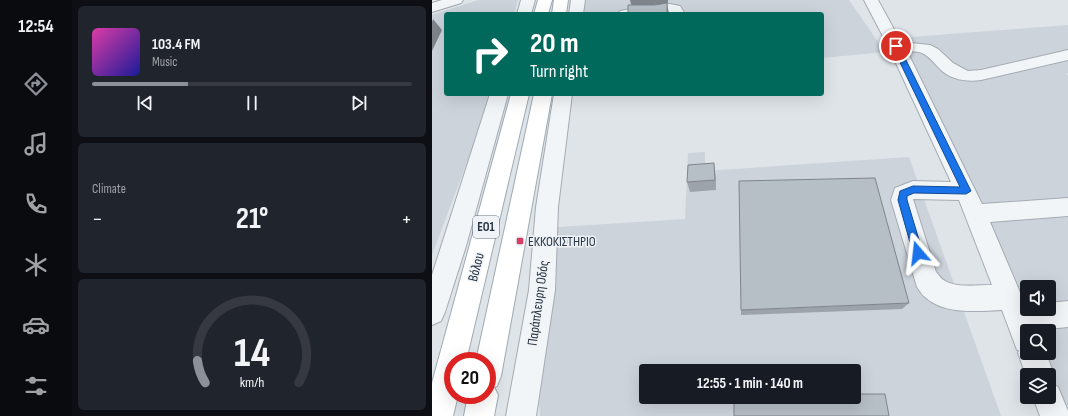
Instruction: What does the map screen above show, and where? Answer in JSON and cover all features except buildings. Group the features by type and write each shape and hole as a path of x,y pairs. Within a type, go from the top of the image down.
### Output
{"main road":[{"path":"542,12 545,0"},
{"path":"559,12 561,0"},
{"name":"Βόλου","path":"438,416 520,96"},
{"name":"ΕΟ1","path":"492,352 543,96"},
{"path":"479,416 481,404"}],"street":[{"path":"432,8 456,0"},
{"path":"525,12 528,0"},
{"path":"576,12 578,0"},
{"path":"622,8 661,0"},
{"path":"871,0 896,46 977,214 1019,318"},
{"path":"622,8 670,8 675,9 677,12"},
{"path":"896,46 924,48 932,52 947,67 968,76 980,75 1068,55"},
{"path":"432,312 454,246 498,96"},
{"name":"Παράπλευρη Οδός","path":"521,416 542,290 547,207 563,96"},
{"path":"485,142 509,138"},
{"path":"966,191 913,190 903,194 902,200 926,279 934,289 944,294 964,298 1019,318 1068,314"},
{"path":"977,214 1068,206"},
{"path":"1051,404 1055,416"}],"shaded area":[{"path":"478,0 518,0 515,12 444,12 444,96 490,96 484,117 432,255 432,15"},
{"path":"581,0 849,0 885,52 824,58 824,12 579,12"},
{"path":"1068,25 1068,73 1066,74 1068,75 1068,416 1065,416 1056,394 1056,368 1045,368 1042,360 1056,360 1056,324 1027,324 1024,316 1056,316 1056,280 1020,280 1020,308 895,36 911,37"},
{"path":"705,152 705,171 909,157 1001,416 540,416 539,401 558,227 685,219 688,153"}],"place":[{"name":"ΕΚΚΟΚΙΣΤΗΡΙΟ","path":"520,241"}],"route":[{"path":"896,46 966,191 913,190 907,191 903,194 902,200 918,253"}]}
